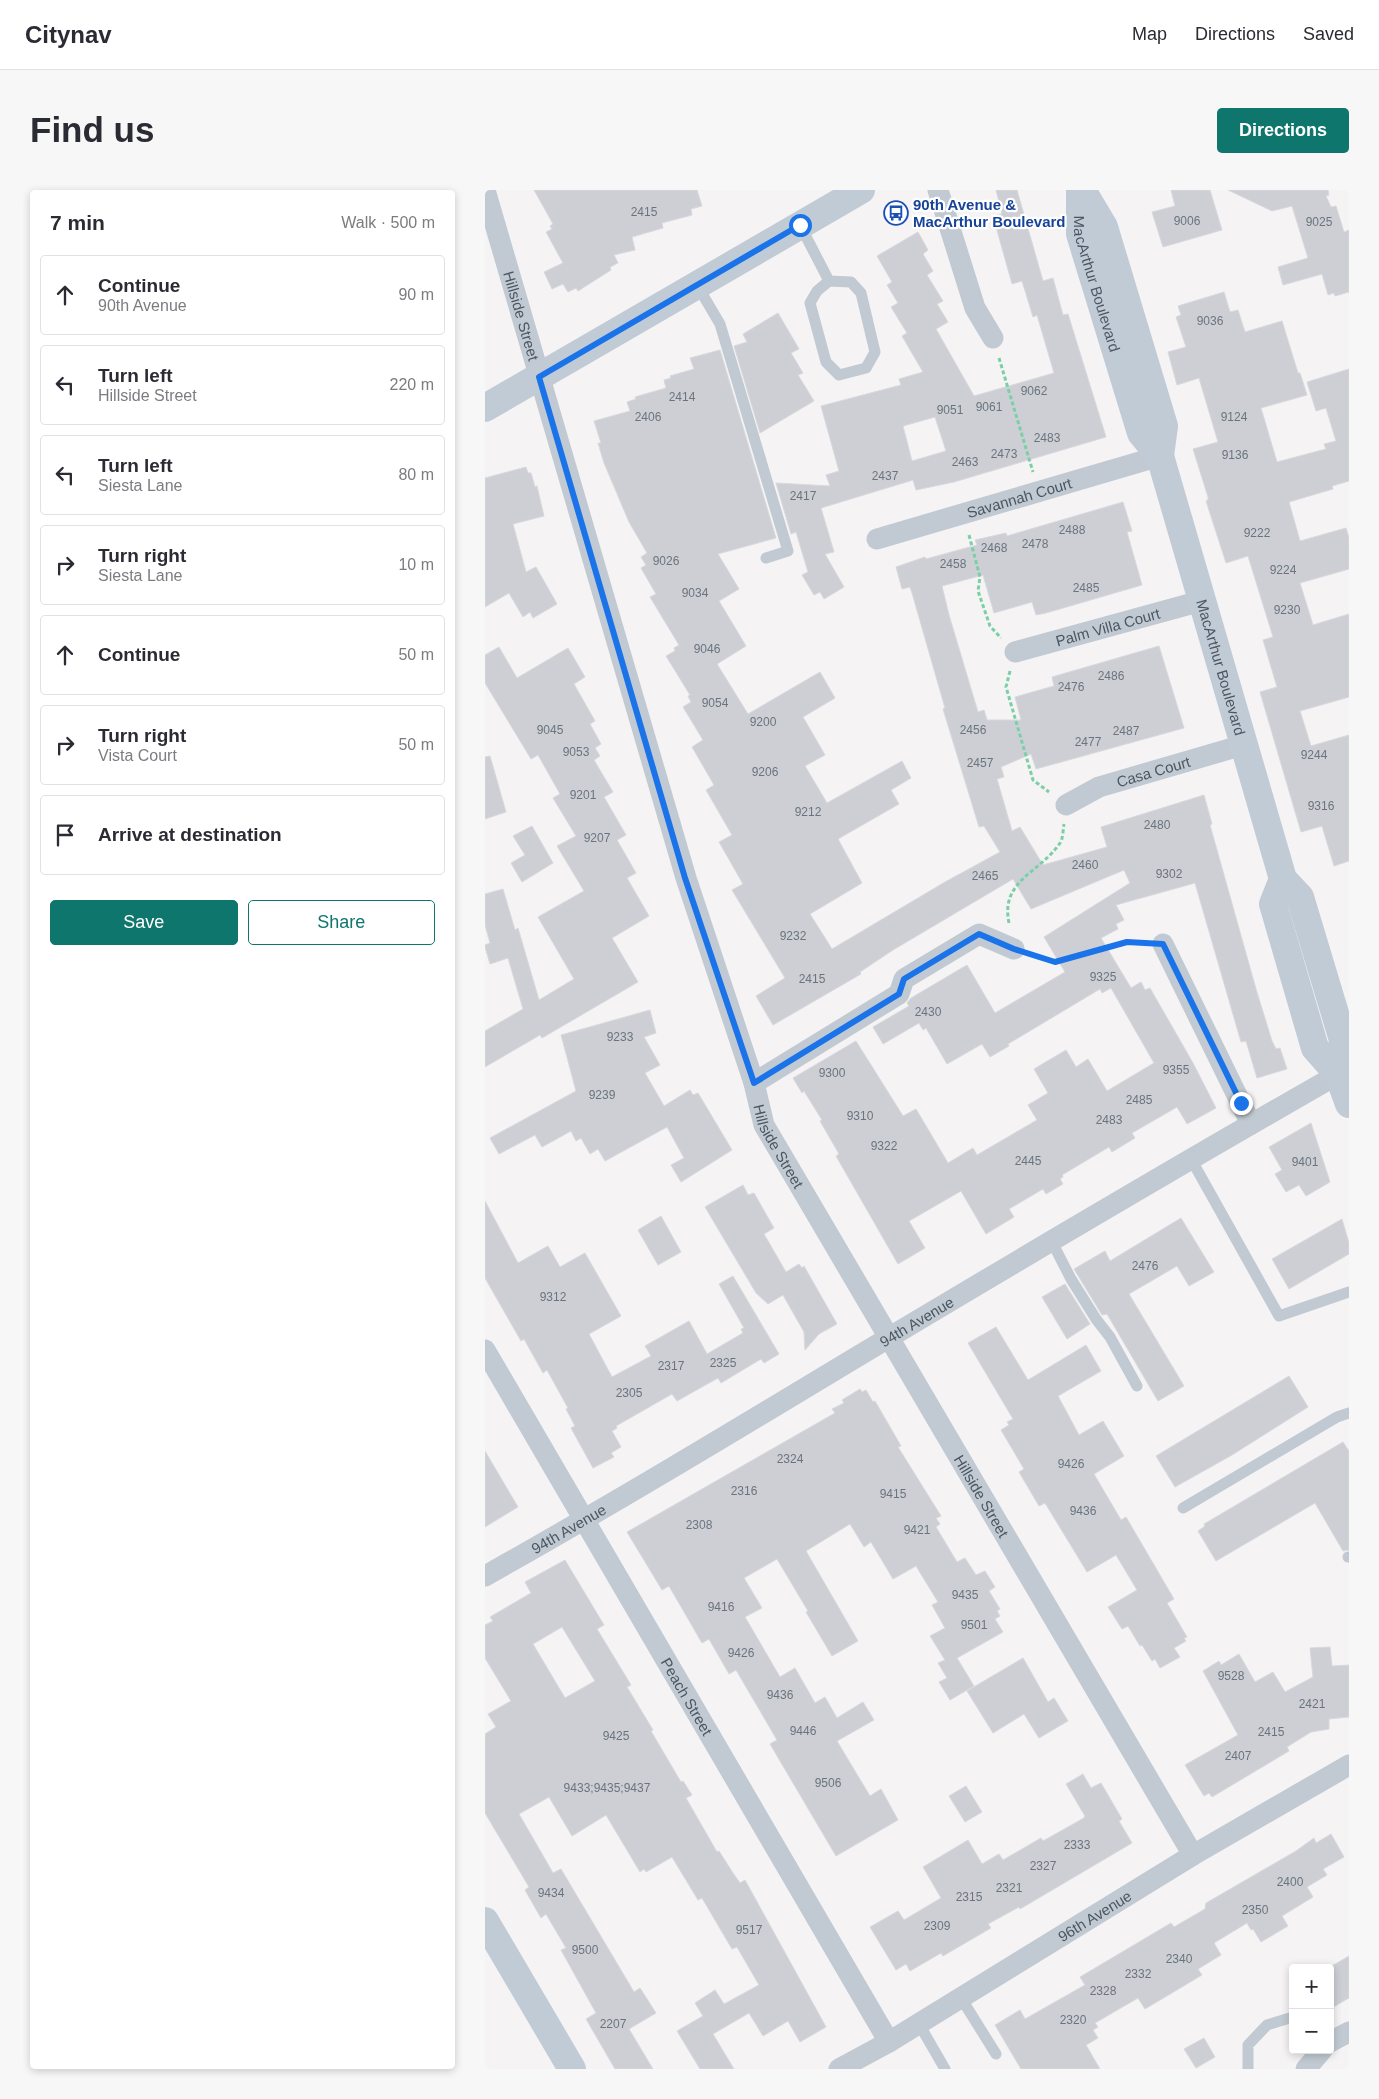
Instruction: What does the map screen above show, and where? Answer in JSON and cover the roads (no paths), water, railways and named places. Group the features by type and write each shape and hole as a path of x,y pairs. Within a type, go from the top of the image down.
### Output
{"main road":[{"path":"485,408 861,190"},
{"name":"MacArthur Boulevard","path":"1081,190 1104,227 1164,426 1160,456 1283,879 1300,897 1343,1040 1344,1071 1349,1104"},
{"path":"485,1922 572,2069"}],"street":[{"name":"Hillside Street","path":"485,190 685,878 754,1083 764,1126 1193,1855"},
{"path":"938,190 975,308 993,338"},
{"name":"Savannah Court","path":"877,539 1160,456"},
{"name":"Palm Villa Court","path":"1015,652 1201,601"},
{"name":"Casa Court","path":"1066,805 1099,787 1243,745"},
{"path":"754,1083 899,994 904,979 979,934 1014,949"},
{"path":"1163,944 1251,1124"},
{"name":"94th Avenue","path":"485,1576 585,1521 889,1338 1191,1159 1344,1071"},
{"name":"Peach Street","path":"485,1350 889,2042"},
{"name":"96th Avenue","path":"839,2069 919,2024 1193,1855 1349,1765"},
{"path":"1306,2069 1320,2054"}],"lane":[{"path":"800,225 829,281"},
{"path":"829,281 851,282 861,293 875,352 866,368 839,375 826,362 810,303 817,291 829,281"},
{"path":"697,285 720,324 788,550 766,558"},
{"path":"1191,1159 1279,1316 1349,1292"},
{"path":"1052,1242 1071,1279 1096,1319 1110,1337 1137,1386"},
{"path":"1183,1508 1337,1417 1349,1413"},
{"path":"961,1998 996,2054"},
{"path":"1248,2069 1248,2045 1267,2025 1289,2018"},
{"path":"919,2024 945,2069"}],"place":[{"name":"90th Avenue & MacArthur Boulevard","path":"896,213"}]}
